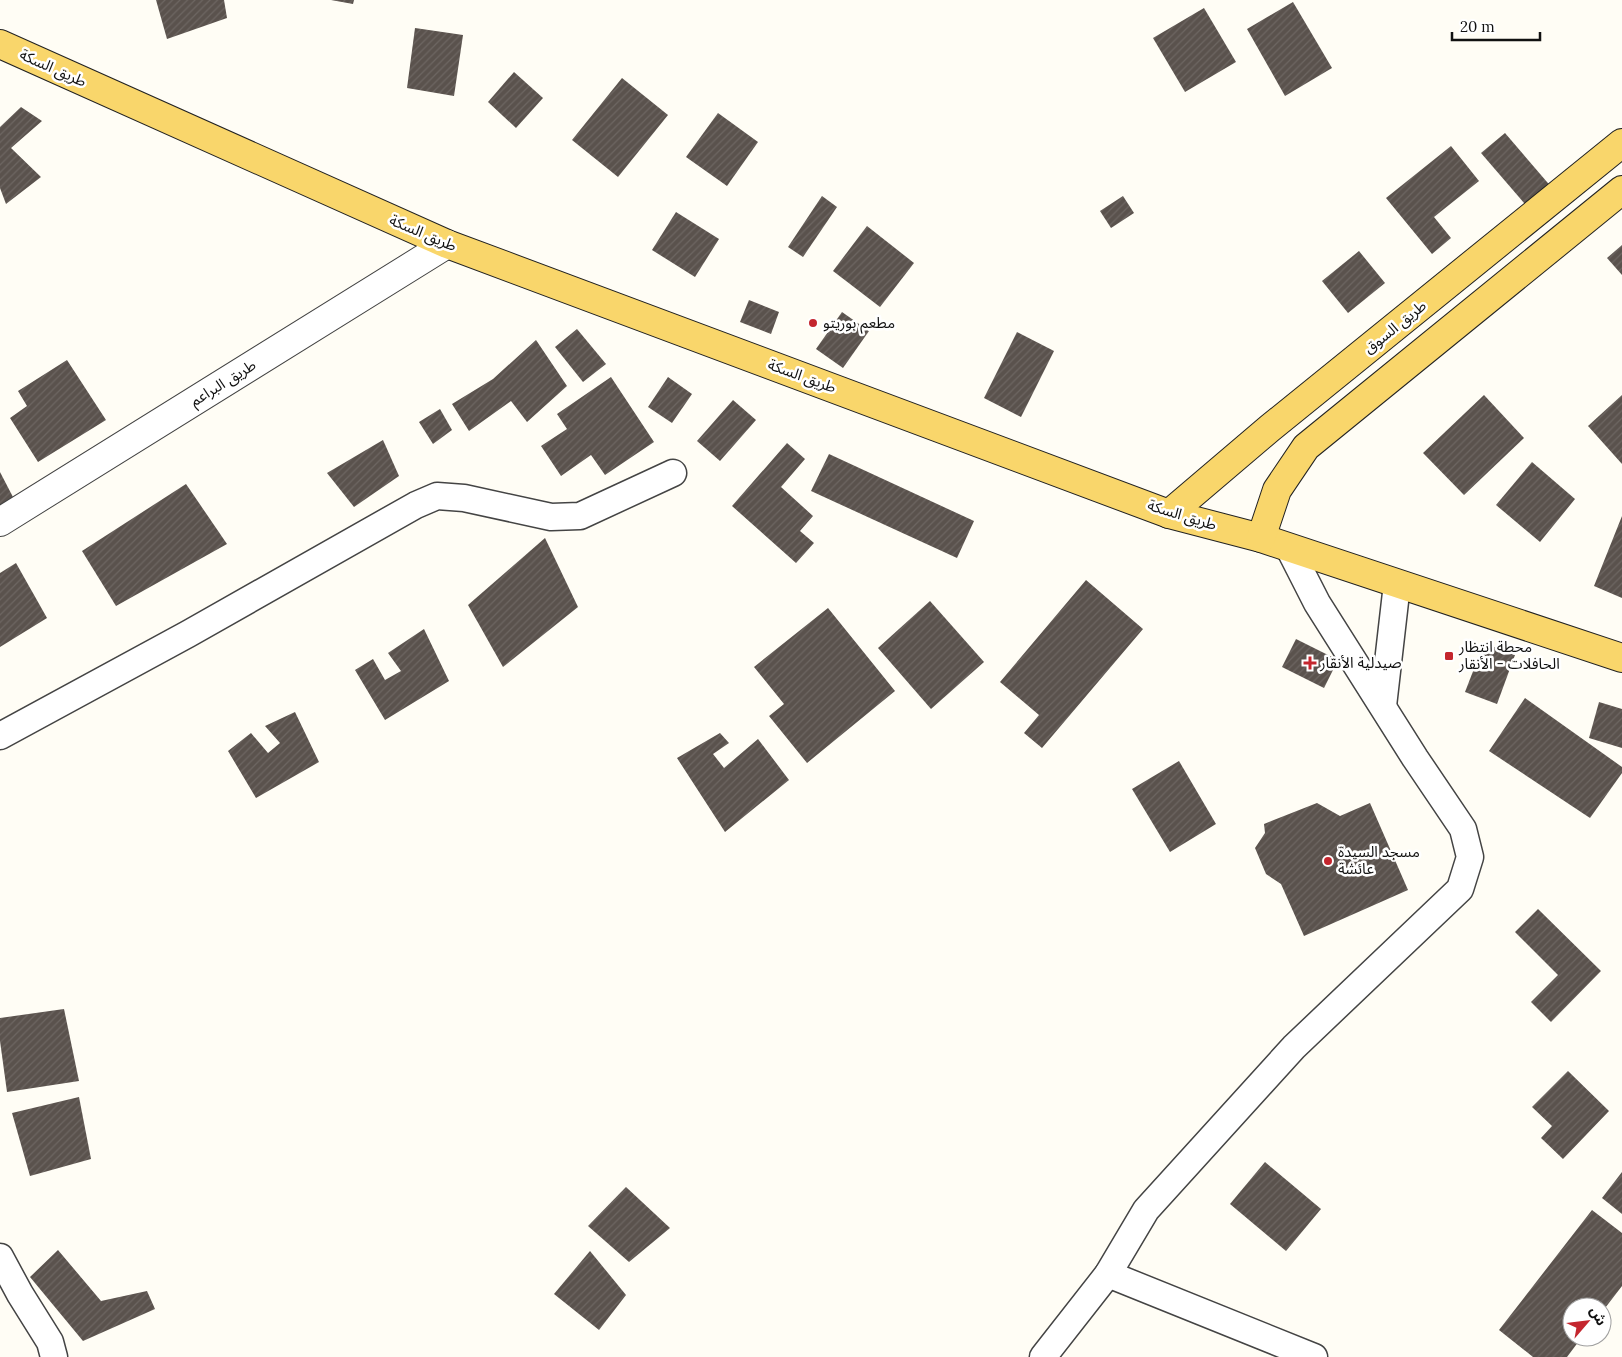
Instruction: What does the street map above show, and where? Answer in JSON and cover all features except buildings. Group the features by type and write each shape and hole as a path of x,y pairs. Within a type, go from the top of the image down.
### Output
{"main road":[{"name":"طريق السكة","path":"0,44 447,244 1170,514 1261,538 1622,658"},
{"name":"طريق السوق","path":"1170,514 1270,428 1622,142"},
{"path":"1261,538 1277,490 1306,447 1622,190"}],"street":[{"name":"طريق البراعم","path":"0,522 447,244"},
{"path":"0,736 188,634 416,504 437,496 464,498 551,517 580,516 673,474"},
{"path":"1043,1357 1108,1274 1146,1210 1294,1047 1460,889 1470,857 1463,829 1415,758 1317,603 1289,548"},
{"path":"1383,706 1397,584"},
{"path":"0,1257 20,1294 50,1342 54,1357"},
{"path":"1108,1274 1314,1357"}],"place":[{"name":"مطعم بوريتو","path":"813,323"},
{"name":"محطة انتظار الحافلات - الأنقار","path":"1449,656"},
{"name":"صيدلية الأنقار","path":"1310,663"},
{"name":"مسجد السيدة عائشة","path":"1328,861"}]}
